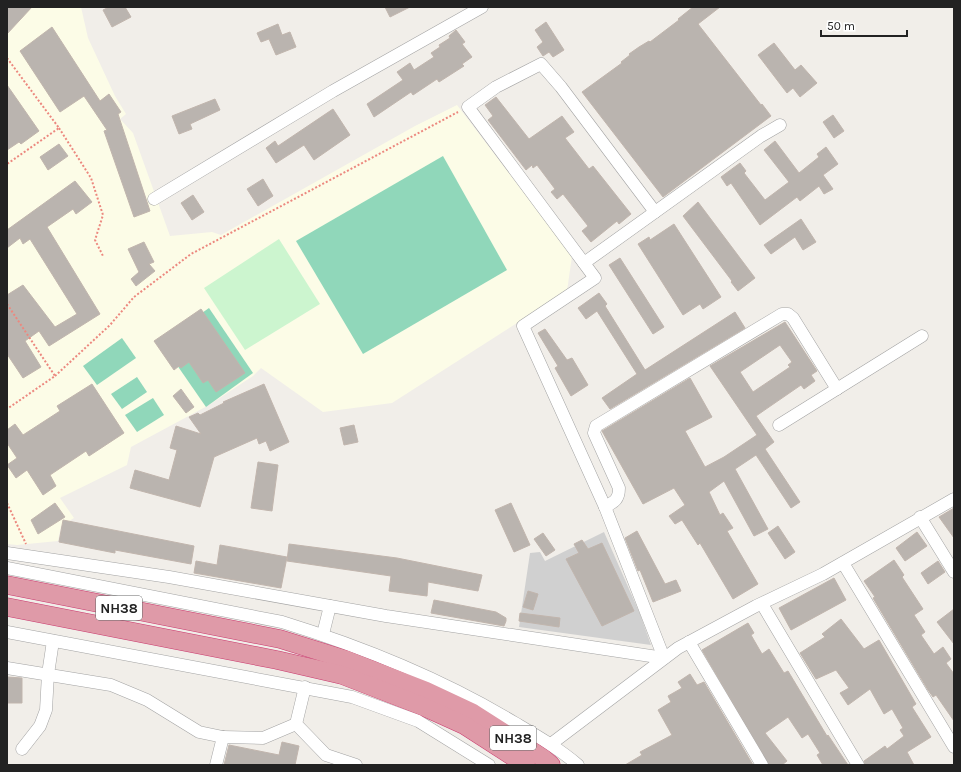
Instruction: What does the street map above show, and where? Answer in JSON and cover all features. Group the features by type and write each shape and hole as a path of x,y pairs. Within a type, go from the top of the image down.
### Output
{"highway":[{"name":"NH38","path":"7,585 280,639 344,659 468,719 543,758 551,765"},
{"name":"NH38","path":"7,607 277,660 342,675 425,699"},
{"name":"NH38","path":"468,719 526,765"}],"street":[{"path":"154,199 333,91 482,7"},
{"path":"655,212 561,87 541,64 496,88 468,107 595,278 523,326 605,507 664,658"},
{"path":"584,263 761,136 780,125"},
{"path":"605,507 616,501 619,495 619,488 594,433 596,426 782,314 788,314 792,318 837,389"},
{"path":"779,425 922,336"},
{"path":"551,744 664,658 689,642 823,574 920,517 954,499"},
{"path":"920,517 954,572"},
{"path":"7,553 169,577 330,606 664,658"},
{"path":"843,563 954,747"},
{"path":"7,568 282,622 323,634 425,699 489,765"},
{"path":"762,604 858,765"},
{"path":"323,634 330,606"},
{"path":"7,632 352,697 479,701 551,744 578,765"},
{"path":"22,749 37,731 46,710 48,674 53,641"},
{"path":"689,642 762,765"},
{"path":"7,668 111,685 146,700 199,732 223,737 263,738 296,724"},
{"path":"296,724 305,687"},
{"path":"296,724 326,756 356,765"},
{"path":"216,765 223,737"}],"path":[{"path":"7,58 59,128 91,178 103,215 95,240 103,256"},
{"path":"7,409 55,376 110,325 134,297 191,254 468,107"},
{"path":"7,164 59,128"},
{"path":"7,304 55,376"},
{"path":"7,503 31,556"}],"shaded area":[{"path":"7,7 81,7 88,38 115,96 126,114 120,119 133,133 170,236 212,232 221,235 415,126 457,105 572,256 567,291 392,403 323,412 261,368 253,376 209,405 131,447 127,465 60,498 74,518 61,526 58,541 17,545 7,544"},
{"path":"604,532 640,614 651,645 519,627 530,553 540,552 545,561"}],"green space":[{"path":"443,156 507,270 363,354 296,241"},
{"path":"279,239 320,304 245,350 204,288"},
{"path":"209,308 253,373 206,407 161,342"},
{"path":"122,338 136,358 97,385 83,366"},
{"path":"137,377 147,392 122,409 111,394"},
{"path":"153,398 164,415 137,432 125,415"}],"building":[{"path":"7,7 32,7 7,34"},
{"path":"109,7 125,7 131,17 112,27 103,10"},
{"path":"385,7 410,7 390,17"},
{"path":"693,7 720,7 698,24 771,116 663,197 582,92 622,63 621,62 630,55 629,54 649,41 650,42 679,20 678,19"},
{"path":"546,22 564,50 553,57 549,52 543,56 537,47 543,42 535,30"},
{"path":"278,24 282,35 290,32 296,47 276,55 269,39 261,42 257,33"},
{"path":"52,27 100,101 109,94 121,112 118,114 150,211 134,217 104,131 107,130 84,96 60,112 20,51"},
{"path":"456,30 465,42 462,44 472,57 462,64 464,66 439,82 437,79 413,95 411,92 374,117 367,104 403,80 397,72 410,63 414,70 434,57 431,53 440,47 439,45 450,38 449,36"},
{"path":"774,43 795,70 801,65 817,83 800,97 793,88 787,93 758,55"},
{"path":"7,85 39,131 21,144 19,142 7,150"},
{"path":"496,97 529,139 562,116 574,132 565,138 589,169 593,166 631,214 619,224 617,221 591,242 582,231 588,226 563,194 557,199 551,192 555,189 537,165 533,168 532,165 526,170 488,120 493,116 485,105"},
{"path":"215,99 220,110 190,124 192,129 179,134 172,116"},
{"path":"333,109 350,135 314,160 304,145 276,163 266,148 275,141 278,146"},
{"path":"833,115 844,131 834,138 823,122"},
{"path":"775,141 799,173 819,157 817,154 826,147 838,164 823,175 833,189 824,194 819,186 800,201 797,197 760,225 731,183 727,186 721,177 740,163 746,171 744,173 765,200 789,182 764,150"},
{"path":"59,144 68,156 48,170 40,157"},
{"path":"263,179 273,196 258,206 247,189"},
{"path":"75,181 92,202 76,214 73,209 47,227 100,314 49,346 39,331 25,341 41,367 23,378 7,354 7,295 23,285 55,327 77,314 30,239 23,244 20,238 7,248 7,230"},
{"path":"193,195 204,212 192,220 181,203"},
{"path":"698,202 755,278 738,291 683,216"},
{"path":"801,219 816,242 803,250 795,237 771,254 764,245"},
{"path":"674,224 721,297 703,309 700,304 683,315 638,244 649,237 650,240"},
{"path":"144,242 154,262 149,264 155,271 136,286 131,279 139,272 128,249"},
{"path":"620,258 664,327 653,334 609,265"},
{"path":"599,293 607,304 605,306 645,370 735,312 745,328 610,409 602,398 637,374 597,311 586,319 578,308"},
{"path":"201,309 245,373 216,392 208,380 203,383 189,362 181,368 179,366 174,370 154,341"},
{"path":"785,322 817,371 811,375 815,381 804,389 801,385 756,416 774,442 765,449 800,502 791,508 756,455 735,469 768,529 754,536 724,481 709,492 720,515 723,513 733,528 727,531 758,584 733,599 700,543 698,545 682,520 675,524 669,516 685,505 674,488 643,504 602,431 690,378 712,417 685,431 705,467 724,457 757,435 710,366","holes":["780,345 792,362 788,365 790,367 753,392 740,372"]},
{"path":"545,329 567,360 572,358 588,385 571,396 555,368 558,366 538,333"},
{"path":"92,384 124,433 89,456 86,451 50,475 56,486 43,495 27,470 16,478 7,465 17,458 7,443 7,430 15,424 23,435 60,411 57,406"},
{"path":"264,384 289,442 270,451 266,441 259,444 257,438 214,457 200,507 130,488 135,470 169,480 177,450 170,448 176,426 201,434 189,417 198,413 200,415 224,403 223,402"},
{"path":"181,389 194,407 186,413 173,396"},
{"path":"354,425 358,442 344,445 340,428"},
{"path":"258,462 278,465 272,511 251,508"},
{"path":"55,503 65,517 38,534 31,520"},
{"path":"511,503 530,545 514,552 495,510"},
{"path":"954,508 954,538 939,517"},
{"path":"63,520 194,546 191,564 115,550 115,553 59,542"},
{"path":"778,526 795,552 785,559 768,533"},
{"path":"637,531 665,584 676,580 681,591 653,602 640,570 638,571 625,538"},
{"path":"917,532 927,546 905,561 896,548"},
{"path":"543,533 555,550 546,556 534,539"},
{"path":"582,540 588,549 602,543 634,611 602,626 566,559 579,553 574,544"},
{"path":"289,544 397,558 482,575 478,591 428,582 427,596 389,591 391,576 287,561"},
{"path":"220,545 287,557 281,588 194,573 196,561 217,565"},
{"path":"894,560 904,575 902,577 923,609 914,615 925,632 921,635 934,654 943,647 951,659 946,663 954,674 954,721 936,695 933,697 928,690 873,598 875,597 864,581"},
{"path":"938,561 945,572 928,584 921,573"},
{"path":"834,578 846,600 791,630 779,608"},
{"path":"528,591 538,594 533,610 523,607"},
{"path":"434,600 496,612 506,618 506,621 504,626 431,613"},
{"path":"954,609 954,644 937,622"},
{"path":"520,613 560,618 559,627 519,621"},
{"path":"841,619 864,649 879,640 916,704 912,707 931,737 907,752 914,765 865,765 864,761 885,746 887,749 904,736 900,730 903,728 892,709 884,714 870,689 848,705 840,693 849,688 836,670 816,679 800,653 825,637 822,634"},
{"path":"748,623 754,633 751,635 762,654 769,649 784,673 788,671 827,736 828,735 848,765 823,765 817,755 820,753 808,734 802,738 788,717 765,733 787,761 782,765 769,765 702,650"},
{"path":"690,674 697,685 704,682 753,765 625,765 642,755 640,752 672,735 658,710 671,702 668,696 682,688 678,682"},
{"path":"7,677 22,678 22,703 7,703"},
{"path":"282,742 299,746 295,765 224,765 229,745 279,755"}]}
